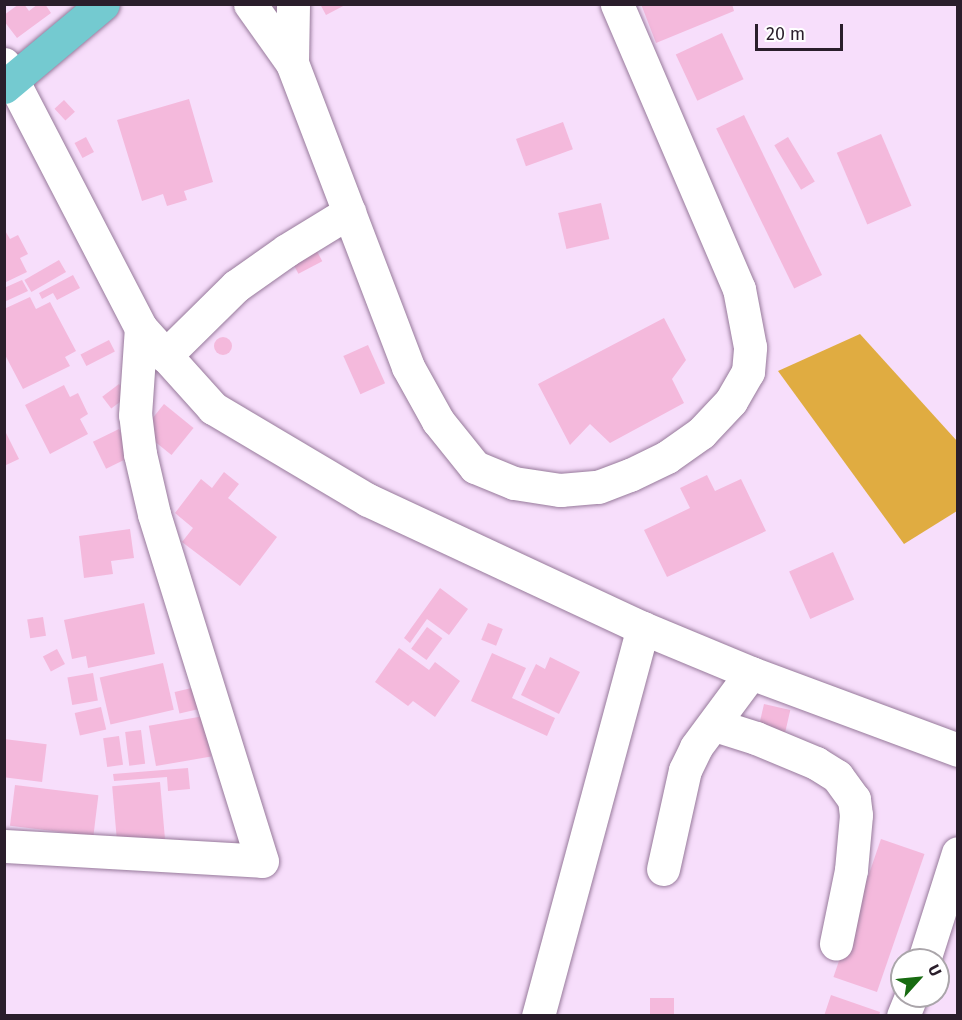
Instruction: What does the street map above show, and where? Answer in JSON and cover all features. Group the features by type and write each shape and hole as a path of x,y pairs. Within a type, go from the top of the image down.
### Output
{"main road":[{"path":"7,77 103,4"}],"street":[{"path":"250,4 292,63 408,367 438,421 475,467 514,483 560,490 598,487 667,457 701,433 731,401 748,372 750,347 747,319 740,289 617,4"},
{"path":"292,63 293,4"},
{"path":"7,77 141,327 213,408 369,500 643,628 751,673 957,750"},
{"path":"165,356 236,286 287,250 349,212"},
{"path":"4,846 261,861 154,514 140,454 135,415 141,327"},
{"path":"538,1016 643,628"},
{"path":"663,869 685,770 696,747 715,725 751,673"},
{"path":"715,725 756,738 816,763 837,776 854,799 856,815 851,870 836,942"},
{"path":"928,948 957,853"}],"shaded area":[{"path":"860,334 957,441 957,511 904,544 778,371"}],"building":[{"path":"19,4 24,4 29,11 38,4 45,4 51,13 17,38 4,21 4,15"},
{"path":"320,4 347,4 326,15"},
{"path":"641,4 732,4 734,11 656,43"},
{"path":"722,33 744,79 697,101 676,55"},
{"path":"189,99 213,182 184,191 187,200 167,206 163,194 142,201 117,120"},
{"path":"64,100 75,112 65,121 54,109"},
{"path":"744,115 822,275 794,289 716,129"},
{"path":"563,122 573,149 526,166 516,139"},
{"path":"881,134 911,206 867,225 837,153"},
{"path":"86,137 94,152 83,158 75,143"},
{"path":"788,137 815,182 801,190 774,145"},
{"path":"601,203 609,239 566,249 558,213"},
{"path":"4,229 10,239 18,235 28,254 20,258 27,272 4,283"},
{"path":"311,240 322,261 298,274 287,253"},
{"path":"59,260 66,272 31,292 24,280"},
{"path":"73,275 80,288 57,300 53,293 42,299 39,293"},
{"path":"22,280 28,291 4,302 4,288"},
{"path":"30,297 36,309 50,302 76,351 65,357 70,366 23,389 4,353 4,309"},
{"path":"664,318 686,360 672,379 684,403 610,443 590,424 570,445 538,384"},
{"path":"223,337 229,340 232,346 229,352 223,355 217,352 214,346 217,340"},
{"path":"109,340 115,352 86,366 80,355"},
{"path":"368,345 385,383 360,394 343,356"},
{"path":"119,384 128,396 111,409 102,397"},
{"path":"64,385 70,397 78,393 88,414 80,419 88,434 50,454 25,405"},
{"path":"164,404 194,428 172,455 142,431"},
{"path":"4,429 19,459 4,466"},
{"path":"119,429 132,456 106,469 93,442"},
{"path":"224,472 239,484 228,498 277,537 240,586 182,542 193,528 175,513 201,479 212,488"},
{"path":"707,475 715,491 741,479 766,531 667,577 644,530 690,508 680,488"},
{"path":"130,529 134,558 111,561 113,574 84,578 79,536"},
{"path":"833,552 854,600 810,619 789,572"},
{"path":"440,588 468,609 449,635 427,619 410,643 404,638"},
{"path":"144,603 155,654 88,668 86,656 72,659 64,620"},
{"path":"43,617 46,636 30,638 27,620"},
{"path":"488,623 503,629 496,646 481,640"},
{"path":"427,627 442,638 427,660 411,649"},
{"path":"399,648 429,670 435,662 460,681 435,717 413,701 408,706 375,682"},
{"path":"57,649 65,664 51,672 43,657"},
{"path":"492,653 526,668 512,698 555,718 547,736 471,701"},
{"path":"550,657 580,672 559,714 521,695 536,664 545,669"},
{"path":"163,663 174,710 110,724 100,678"},
{"path":"93,673 98,701 72,705 67,678"},
{"path":"196,687 201,708 180,713 175,692"},
{"path":"764,704 790,710 785,732 759,726"},
{"path":"101,707 106,729 80,735 75,713"},
{"path":"204,716 211,756 156,766 149,726"},
{"path":"141,730 145,764 129,766 125,732"},
{"path":"119,736 123,765 107,767 103,738"},
{"path":"4,739 47,744 42,782 4,777"},
{"path":"188,768 190,789 168,791 167,777 114,781 113,774"},
{"path":"160,782 165,841 117,845 112,786"},
{"path":"15,785 98,795 93,836 10,826"},
{"path":"881,839 924,854 892,948 890,948 877,992 833,977"},
{"path":"831,995 880,1012 879,1016 824,1016"},
{"path":"650,998 674,998 674,1016 650,1016"}]}
